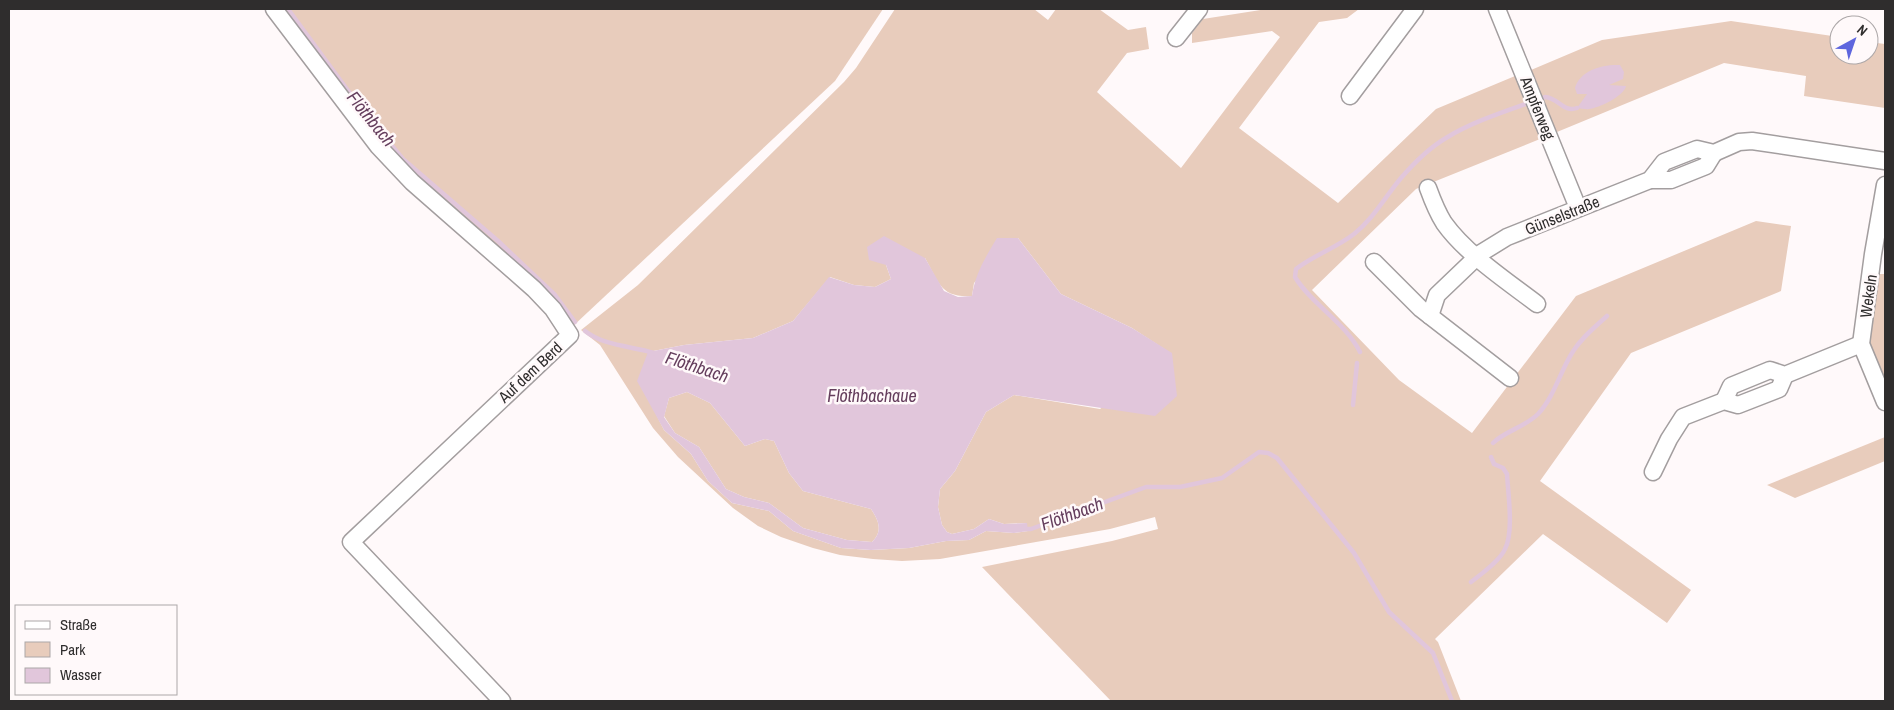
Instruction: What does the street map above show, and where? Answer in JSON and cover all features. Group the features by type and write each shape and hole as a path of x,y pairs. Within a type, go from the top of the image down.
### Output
{"street":[{"name":"Auf dem Berd","path":"274,9 378,146 412,182 534,289 553,310 570,335 351,542 502,701"},
{"path":"1176,38 1199,9"},
{"path":"1350,96 1415,9"},
{"name":"Ampferweg","path":"1497,9 1578,208"},
{"name":"Günselstraße","path":"1430,316 1437,295 1477,256 1500,240 1650,180 1671,180 1706,166 1714,153 1745,140 1885,161"},
{"name":"Wekeln","path":"1861,344 1873,254 1885,185"},
{"path":"1428,188 1444,223 1477,256 1537,304"},
{"path":"1374,262 1416,305 1510,378"},
{"path":"1653,472 1669,439 1683,417 1724,401 1738,405 1779,389 1785,376 1861,344 1885,402"}],"green space":[{"path":"281,9 883,9 835,81 572,327 401,166"},
{"path":"895,9 1034,9 1048,20 1056,9 1099,9 1128,30 1146,27 1149,49 1127,53 1097,92 1181,168 1280,37 1272,31 1192,43 1192,33 1203,19 1267,9 1359,9 1347,18 1319,22 1239,128 1338,203 1436,109 1515,76 1521,79 1543,133 1540,139 1416,189 1312,290 1399,380 1472,433 1576,296 1756,221 1791,226 1781,291 1631,353 1540,481 1691,590 1667,623 1543,534 1435,639 1438,642 1461,701 1111,701 982,567 1112,541 1158,529 1155,517 1110,529 940,559 902,561 840,555 781,537 758,526 733,508 678,457 653,428 600,345 581,330 638,285 856,68","holes":["1018,238 1061,294 1132,328 1172,354 1100,409 1014,395 986,412 955,471 940,489 938,507 942,525 947,532 952,534 974,529 989,519 1004,524 1026,523 1028,531 1014,533 986,531 969,540 946,541 909,548 871,550 841,548 793,531 769,511 732,503 708,481 691,454 664,430 652,406 648,352 684,345 753,338 793,321 830,277 854,285 875,287 891,279 886,265 925,258 942,287 953,294 972,296 974,283"]},
{"path":"1731,21 1829,36 1829,65 1879,65 1879,43 1885,44 1885,108 1804,96 1806,76 1724,63 1557,132 1551,129 1529,75 1531,70 1602,40"},
{"path":"1876,274 1885,274 1885,390 1867,340"},
{"path":"687,392 710,403 745,446 765,439 774,441 789,473 803,491 871,509 879,526 878,534 872,542 847,540 803,528 769,503 744,497 726,489 699,447 675,433 664,416 669,398"},
{"path":"1885,437 1885,461 1795,498 1767,485"}],"water":[{"path":"1620,65 1624,72 1623,79 1609,85 1626,86 1621,94 1599,106 1588,109 1577,108 1587,94 1577,94 1575,88 1582,77 1593,69"},
{"name":"Flöthbachaue","path":"884,236 925,258 944,291 958,297 972,296 978,273 997,238 1018,238 1061,294 1132,328 1172,353 1177,396 1155,416 1014,395 986,412 955,471 940,489 938,507 942,525 947,532 952,534 974,529 989,519 1004,524 1027,523 1028,531 1014,533 986,531 969,540 946,541 909,548 871,550 841,548 793,531 769,511 732,503 708,481 691,454 664,430 637,381 648,352 684,345 753,338 793,321 829,277 854,285 875,287 891,279 886,265 869,260 867,247","holes":["687,392 710,403 745,446 765,439 774,441 789,473 803,491 871,509 879,526 878,534 872,542 847,540 803,528 769,503 744,497 726,489 699,447 675,433 664,417 669,398"]}],"waterway":[{"name":"Flöthbach","path":"288,9 363,111 403,159 498,241 555,295 575,322"},
{"path":"1360,352 1346,332 1302,287 1295,277 1296,269 1361,228 1411,167 1446,138 1482,120 1545,97 1554,100 1568,109 1577,108"},
{"path":"1493,443 1538,414 1553,392 1568,360 1580,342 1607,316"},
{"name":"Flöthbach","path":"585,331 609,343 654,353"},
{"path":"1353,405 1357,363"},
{"name":"Flöthbach","path":"1022,529 1031,529 1146,487 1180,487 1222,478 1259,452 1268,453 1277,458 1354,553 1389,612 1433,653 1452,701"},
{"path":"1471,582 1503,554 1508,542 1510,512 1507,474 1503,468 1494,464 1491,457"}]}
